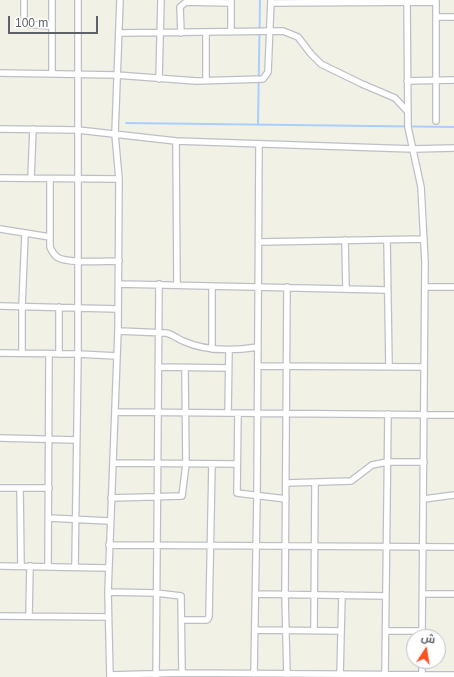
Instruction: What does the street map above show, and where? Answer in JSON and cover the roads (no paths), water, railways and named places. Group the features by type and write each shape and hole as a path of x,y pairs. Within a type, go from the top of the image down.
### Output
{"street":[{"path":"24,0 24,24 52,26"},
{"path":"52,0 52,73"},
{"path":"75,566 78,354 78,0"},
{"path":"120,0 116,75 115,134 119,180 119,284 116,412 109,521 108,568 110,676 182,673 286,676 454,675"},
{"path":"159,79 161,0"},
{"path":"181,33 182,4 186,2 231,1 231,32"},
{"path":"0,73 78,73 196,81 263,78 268,72 270,1 436,1 436,121"},
{"path":"407,1 408,125 421,187 424,238 423,629"},
{"path":"437,17 454,17"},
{"path":"119,33 283,31 292,33 298,37 321,64 395,98 408,112"},
{"path":"206,33 206,80"},
{"path":"407,81 454,80"},
{"path":"0,128 78,130 176,141 414,149 454,148"},
{"path":"31,178 33,129"},
{"path":"176,141 177,286"},
{"path":"254,674 258,413 259,144"},
{"path":"0,178 119,180"},
{"path":"50,179 50,247 55,256 60,259 77,261 119,261"},
{"path":"0,229 50,237"},
{"path":"22,353 25,234"},
{"path":"259,242 424,238"},
{"path":"345,240 346,288"},
{"path":"387,240 389,367"},
{"path":"119,284 259,287 287,286 388,290"},
{"path":"156,675 158,284"},
{"path":"212,286 212,350"},
{"path":"286,676 285,594 287,286"},
{"path":"425,287 454,287"},
{"path":"0,306 118,309"},
{"path":"59,307 59,354"},
{"path":"118,331 158,332 172,334 183,341 212,350 229,351 258,347"},
{"path":"228,412 229,351"},
{"path":"0,354 22,353 117,356"},
{"path":"48,566 49,354"},
{"path":"258,366 424,367"},
{"path":"158,367 228,368"},
{"path":"111,498 158,498 182,496 186,464 185,368"},
{"path":"116,412 454,415"},
{"path":"238,413 237,494 286,499"},
{"path":"385,675 388,414"},
{"path":"0,438 76,440"},
{"path":"286,483 315,484 351,481 368,466 387,462 424,462"},
{"path":"113,463 237,464"},
{"path":"182,620 208,619 212,464"},
{"path":"314,630 315,484"},
{"path":"0,488 49,488"},
{"path":"20,489 22,566"},
{"path":"424,499 454,496"},
{"path":"49,518 76,518 109,521"},
{"path":"109,545 210,547 454,547"},
{"path":"0,566 75,566 108,568"},
{"path":"29,615 30,566"},
{"path":"108,592 156,593 181,596 182,673"},
{"path":"256,594 386,596"},
{"path":"423,594 454,594"},
{"path":"340,675 342,595"},
{"path":"0,616 29,615 108,617"},
{"path":"255,630 341,631"},
{"path":"386,631 406,633"}],"waterway":[{"path":"258,125 260,0"},
{"path":"126,123 454,127"}]}
